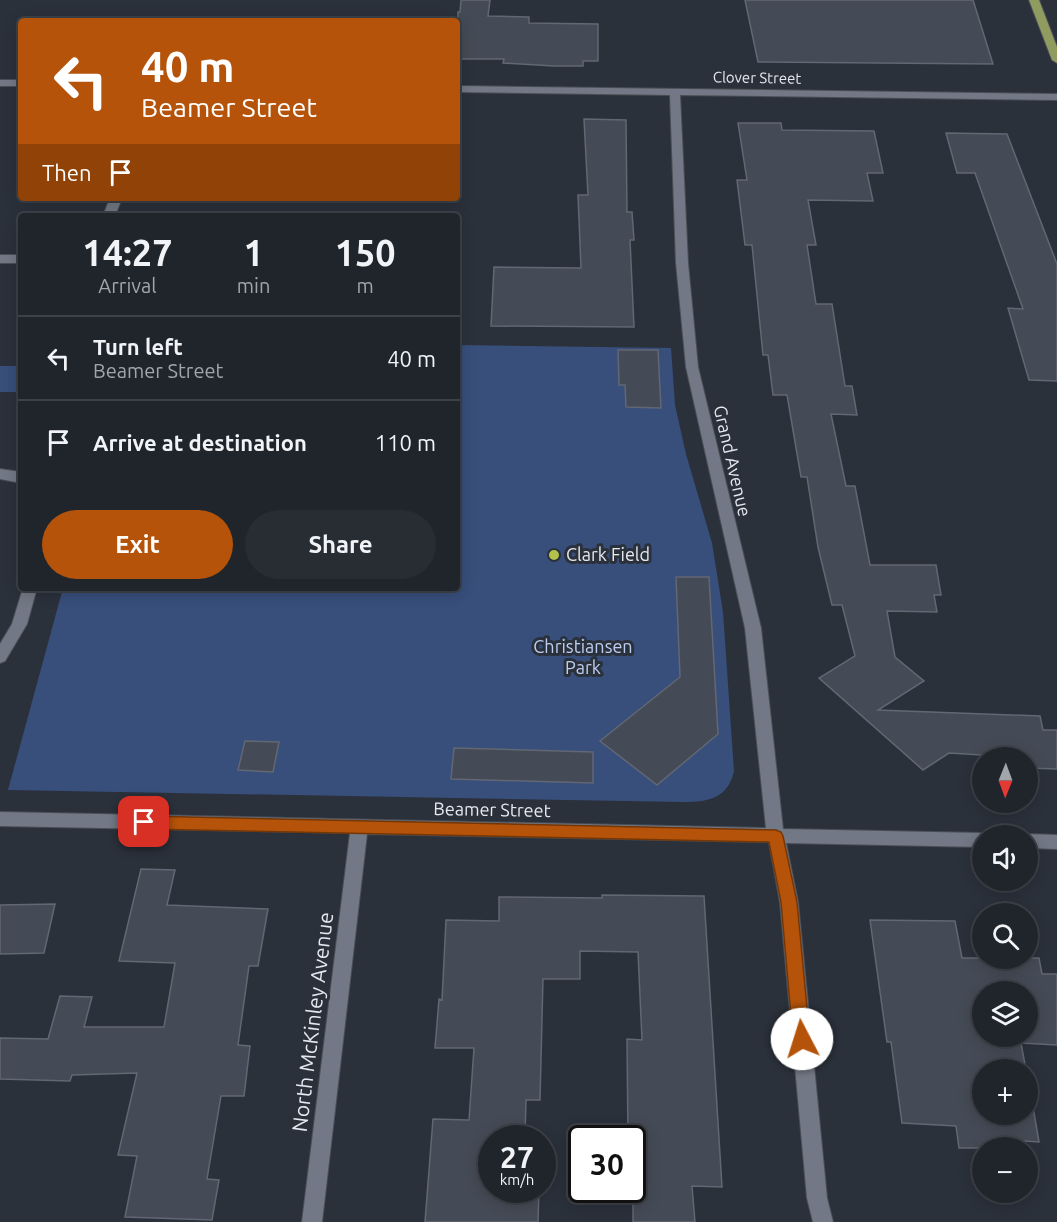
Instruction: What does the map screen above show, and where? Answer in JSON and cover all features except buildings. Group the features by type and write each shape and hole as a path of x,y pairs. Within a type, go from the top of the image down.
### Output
{"main road":[{"path":"1034,0 1057,60"}],"street":[{"path":"0,83 18,83"},
{"name":"Clover Street","path":"460,89 1057,97"},
{"name":"Grand Avenue","path":"675,92 682,263 692,367 753,628 776,836 789,902 817,1198 823,1222"},
{"path":"0,259 18,260"},
{"path":"0,474 18,476"},
{"path":"0,657 19,624 29,591"},
{"name":"Beamer Street","path":"0,819 972,840"},
{"name":"North McKinley Avenue","path":"312,1222 359,827"},
{"path":"1038,841 1057,842"}],"green space":[{"name":"Christiansen Park","path":"460,345 671,348 675,405 686,454 712,543 723,612 734,771 727,787 716,797 684,802 8,790 62,591 460,591"},
{"path":"0,366 18,366 18,392 0,392"}],"place":[{"name":"Clark Field","path":"554,555"}],"route":[{"path":"144,822 776,836 789,902 802,1039"}]}
